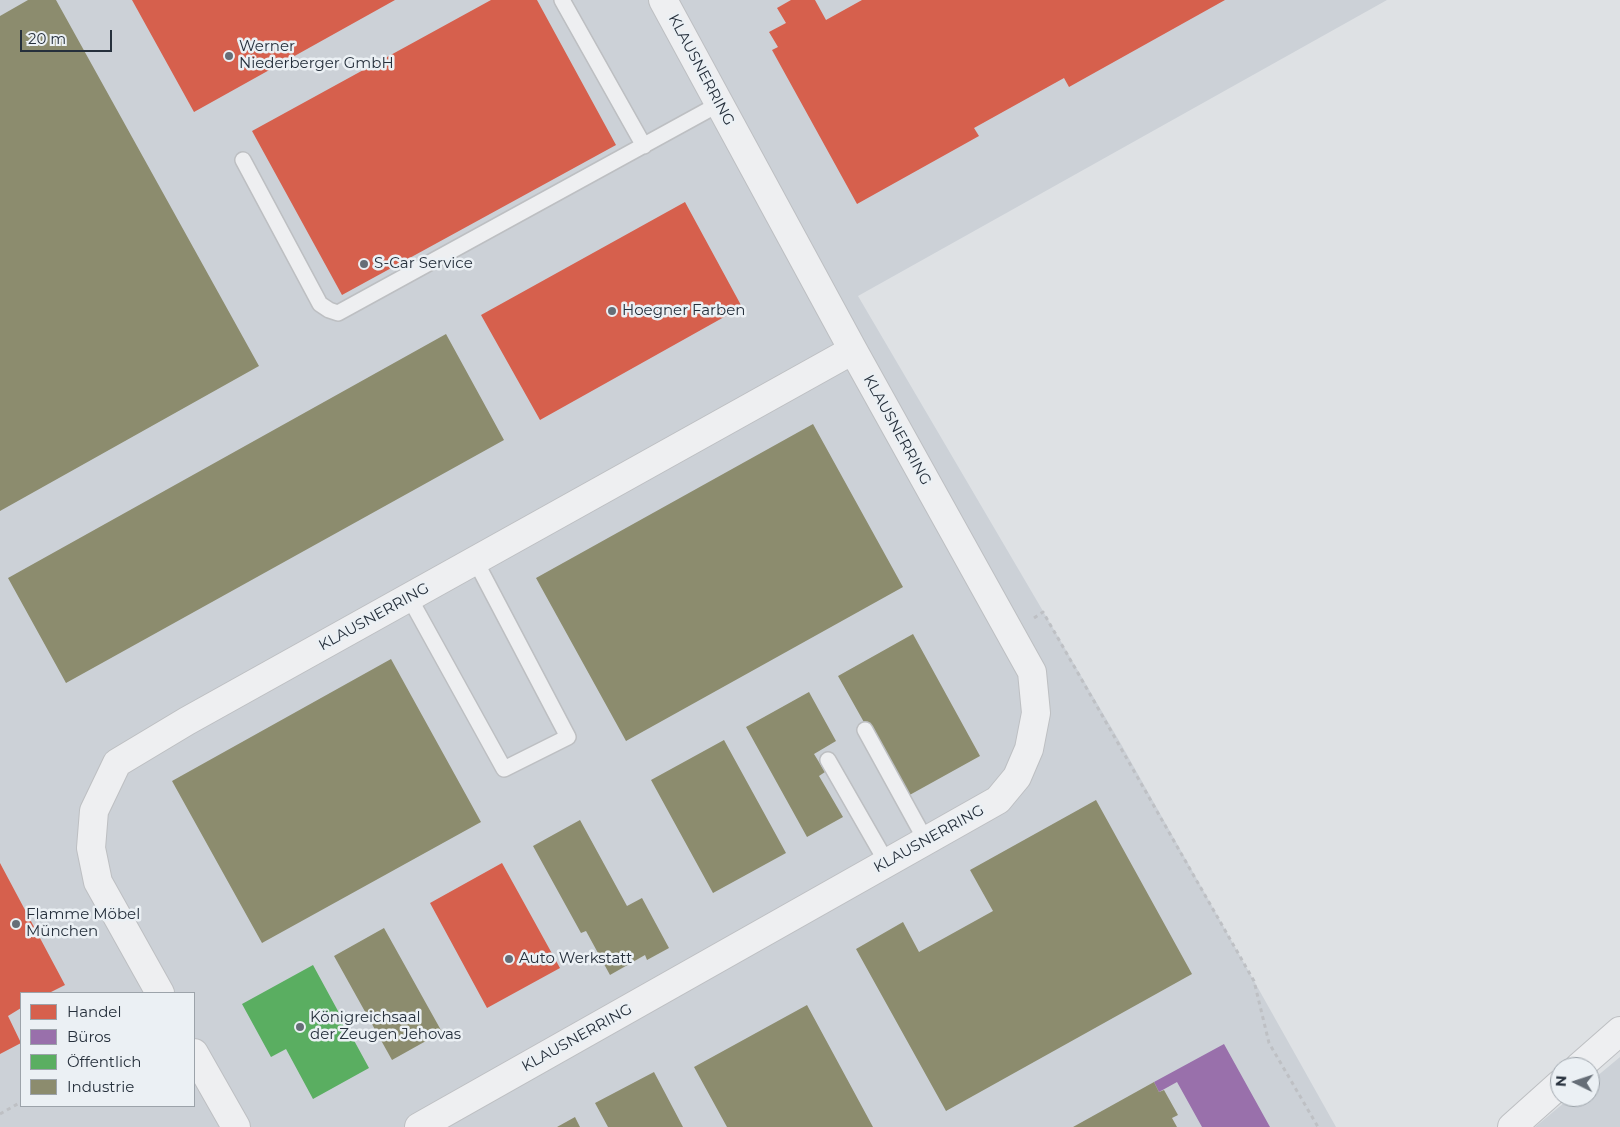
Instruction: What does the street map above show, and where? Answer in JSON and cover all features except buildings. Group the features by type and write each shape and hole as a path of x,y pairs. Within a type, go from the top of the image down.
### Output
{"street":[{"name":"KLAUSNERRING","path":"419,1127 998,800 1017,777 1030,749 1036,713 1032,672 853,350 663,0"},
{"name":"KLAUSNERRING","path":"159,992 98,882 91,848 94,811 117,763 187,721 853,350"},
{"path":"1591,1057 1620,1032"},
{"path":"195,1055 236,1127"},
{"path":"1512,1127 1550,1093"}],"lane":[{"path":"562,0 644,146"},
{"path":"243,160 320,304 329,310 338,312 357,304 719,104"},
{"path":"409,597 504,769 568,737 475,560"},
{"path":"865,730 926,841"},
{"path":"828,760 887,863"}],"path":[{"path":"1011,634 1043,612 1254,981 1269,1043 1318,1127"},
{"path":"0,1114 20,1103"}],"shaded area":[{"path":"0,0 1387,0 858,296 1121,744 1336,1127 0,1127"},
{"path":"1620,1057 1620,1127 1535,1127 1559,1107 1600,1107 1600,1074"}],"place":[{"name":"Werner Niederberger GmbH","path":"229,56"},
{"name":"S-Car Service","path":"364,264"},
{"name":"Hoegner Farben","path":"612,311"},
{"name":"Flamme Möbel München","path":"16,924"},
{"name":"Auto Werkstatt","path":"509,959"},
{"name":"Königreichsaal der Zeugen Jehovas","path":"300,1027"}]}
